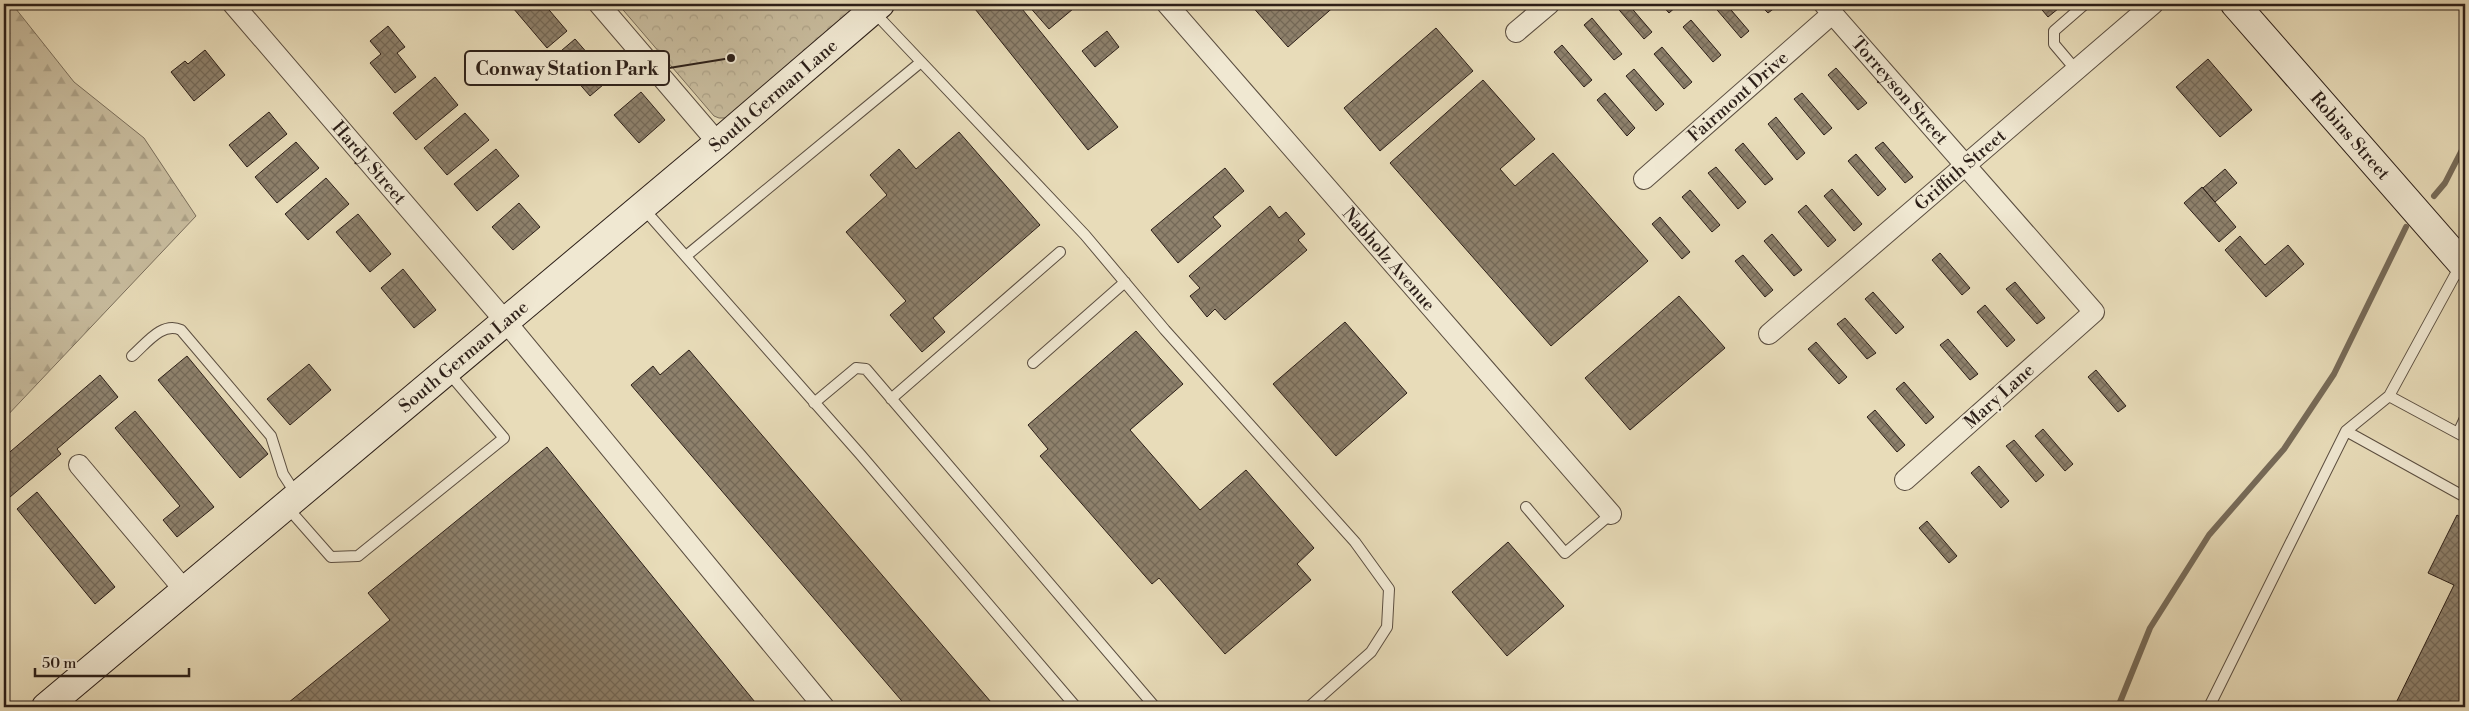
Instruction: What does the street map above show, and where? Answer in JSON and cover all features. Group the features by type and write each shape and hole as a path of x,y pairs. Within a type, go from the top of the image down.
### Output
{"street":[{"name":"Hardy Street","path":"233,4 506,322 824,707"},
{"path":"599,4 718,143"},
{"name":"Nabholz Avenue","path":"1167,4 1611,514"},
{"path":"1516,32 1548,4"},
{"name":"Griffith Street","path":"1769,334 2153,4"},
{"name":"Robins Street","path":"2236,4 2464,264"},
{"name":"South German Lane","path":"46,707 186,592 718,143 876,7"},
{"name":"Torreyson Street","path":"1829,9 2094,312"},
{"name":"Fairmont Drive","path":"1644,179 1829,9"},
{"name":"Mary Lane","path":"1905,480 2094,312"},
{"path":"79,465 186,592"}],"lane":[{"path":"2076,70 2054,44 2054,31 2084,4"},
{"path":"876,7 921,62 1085,235 1124,282 1354,542 1389,589 1387,627 1371,652 1309,707"},
{"path":"686,256 921,62"},
{"path":"642,207 1076,707"},
{"path":"891,399 1060,252"},
{"path":"2209,707 2346,431 2389,396 2464,264"},
{"path":"1033,364 1124,282"},
{"path":"132,356 161,330 175,327 181,330 271,436 292,502 331,557 358,556 504,438 447,371"},
{"path":"814,403 856,368 866,369 1155,707"},
{"path":"2389,396 2462,435 2465,418"},
{"path":"2346,431 2465,497"},
{"path":"1526,507 1565,553 1611,514"}],"green space":[{"path":"4,4 12,4 74,82 144,138 196,216 4,419"},
{"path":"618,4 862,4 726,118 719,118 714,116"}],"building":[{"path":"517,4 544,4 567,31 547,48 513,8"},
{"path":"971,4 1018,4 1118,127 1088,150"},
{"path":"1027,4 1079,4 1049,29"},
{"path":"1250,4 1337,4 1288,47"},
{"path":"1614,4 1628,4 1652,32 1644,39"},
{"path":"1661,4 1675,4 1677,6 1669,13"},
{"path":"1712,4 1726,4 1749,31 1741,38"},
{"path":"1759,4 1773,4 1776,7 1768,13"},
{"path":"2037,4 2064,4 2048,17"},
{"path":"1592,18 1622,54 1614,60 1584,25"},
{"path":"1691,20 1721,55 1713,62 1683,27"},
{"path":"388,26 405,47 397,53 416,77 395,93 370,63 381,54 370,41"},
{"path":"1436,28 1473,71 1380,151 1344,108"},
{"path":"1107,31 1119,47 1095,67 1082,51"},
{"path":"575,39 610,79 590,96 555,56"},
{"path":"1562,45 1592,80 1584,87 1554,52"},
{"path":"1662,47 1692,82 1684,89 1654,54"},
{"path":"205,50 225,75 194,101 171,72 185,61 188,64"},
{"path":"2208,59 2252,110 2220,137 2176,87"},
{"path":"1836,68 1867,103 1858,110 1828,75"},
{"path":"1634,69 1664,104 1656,111 1626,76"},
{"path":"435,77 458,105 416,140 393,113"},
{"path":"1483,80 1535,139 1500,169 1515,186 1553,153 1648,261 1551,346 1390,163"},
{"path":"641,92 665,120 639,143 614,115"},
{"path":"1605,93 1635,128 1627,136 1597,100"},
{"path":"1802,93 1832,128 1824,135 1794,99"},
{"path":"269,112 287,134 247,167 229,145"},
{"path":"465,113 489,140 447,175 424,148"},
{"path":"1776,117 1805,153 1797,160 1768,124"},
{"path":"959,132 1040,225 933,318 945,332 922,352 890,315 906,301 846,232 887,195 870,175 899,149 916,169"},
{"path":"296,142 319,168 277,203 255,177"},
{"path":"1883,142 1913,177 1905,183 1875,148"},
{"path":"1743,143 1773,179 1765,185 1735,150"},
{"path":"496,149 519,176 477,211 454,184"},
{"path":"1856,154 1886,189 1878,196 1848,161"},
{"path":"1716,167 1746,202 1738,209 1708,173"},
{"path":"1225,168 1244,191 1213,217 1221,226 1178,263 1151,230"},
{"path":"2225,169 2237,183 2215,202 2203,188"},
{"path":"326,178 349,204 308,240 285,214"},
{"path":"2202,187 2236,227 2219,242 2184,203"},
{"path":"1832,189 1862,224 1854,231 1824,196"},
{"path":"1690,190 1720,225 1712,232 1682,197"},
{"path":"519,203 540,227 513,250 492,227"},
{"path":"1806,205 1836,240 1828,247 1798,212"},
{"path":"1270,206 1279,218 1286,212 1305,234 1298,240 1307,250 1225,320 1215,309 1207,317 1190,296 1200,288 1189,276"},
{"path":"358,214 391,254 370,272 336,232"},
{"path":"1660,217 1690,252 1682,259 1652,224"},
{"path":"1772,234 1802,270 1794,276 1764,241"},
{"path":"2240,236 2265,265 2288,245 2304,264 2266,297 2225,250"},
{"path":"1940,253 1970,288 1962,295 1932,260"},
{"path":"1743,255 1773,290 1765,297 1735,261"},
{"path":"403,269 436,310 414,328 381,288"},
{"path":"2015,282 2045,318 2037,324 2006,289"},
{"path":"1873,292 1904,327 1896,334 1865,299"},
{"path":"1679,296 1725,348 1630,430 1585,378"},
{"path":"1985,305 2015,340 2007,347 1977,312"},
{"path":"1845,318 1876,353 1867,359 1837,324"},
{"path":"1345,322 1407,393 1336,456 1273,384"},
{"path":"1136,331 1183,384 1130,430 1200,510 1246,470 1314,548 1297,564 1311,580 1225,654 1159,578 1152,584 1040,456 1048,449 1028,425"},
{"path":"1948,339 1978,374 1970,380 1940,345"},
{"path":"1816,342 1847,377 1839,384 1808,349"},
{"path":"689,350 991,702 985,707 907,707 631,385 653,366 660,375"},
{"path":"187,356 268,454 240,478 158,380"},
{"path":"309,364 331,390 290,425 267,399"},
{"path":"2096,370 2126,406 2118,412 2088,377"},
{"path":"100,375 118,397 57,449 61,454 10,497 4,490 4,457"},
{"path":"1904,382 1934,417 1926,424 1896,389"},
{"path":"1875,410 1905,445 1897,452 1867,417"},
{"path":"135,411 214,507 177,537 163,520 180,506 115,428"},
{"path":"2043,429 2073,464 2065,471 2035,436"},
{"path":"2014,440 2044,475 2036,482 2006,446"},
{"path":"547,447 759,707 283,707 390,620 368,593"},
{"path":"1979,466 2009,501 2001,508 1971,473"},
{"path":"37,492 115,587 95,604 17,509"},
{"path":"2457,515 2465,520 2465,707 2394,707 2454,585 2428,573"},
{"path":"1927,521 1957,556 1949,563 1919,528"},
{"path":"1508,542 1564,606 1507,656 1452,592"}],"waterway":[{"path":"2434,196 2445,183 2465,144"},
{"path":"2118,707 2150,628 2209,535 2284,449 2334,374 2406,227"}],"place":[{"name":"Conway Station Park","path":"731,58"}]}
